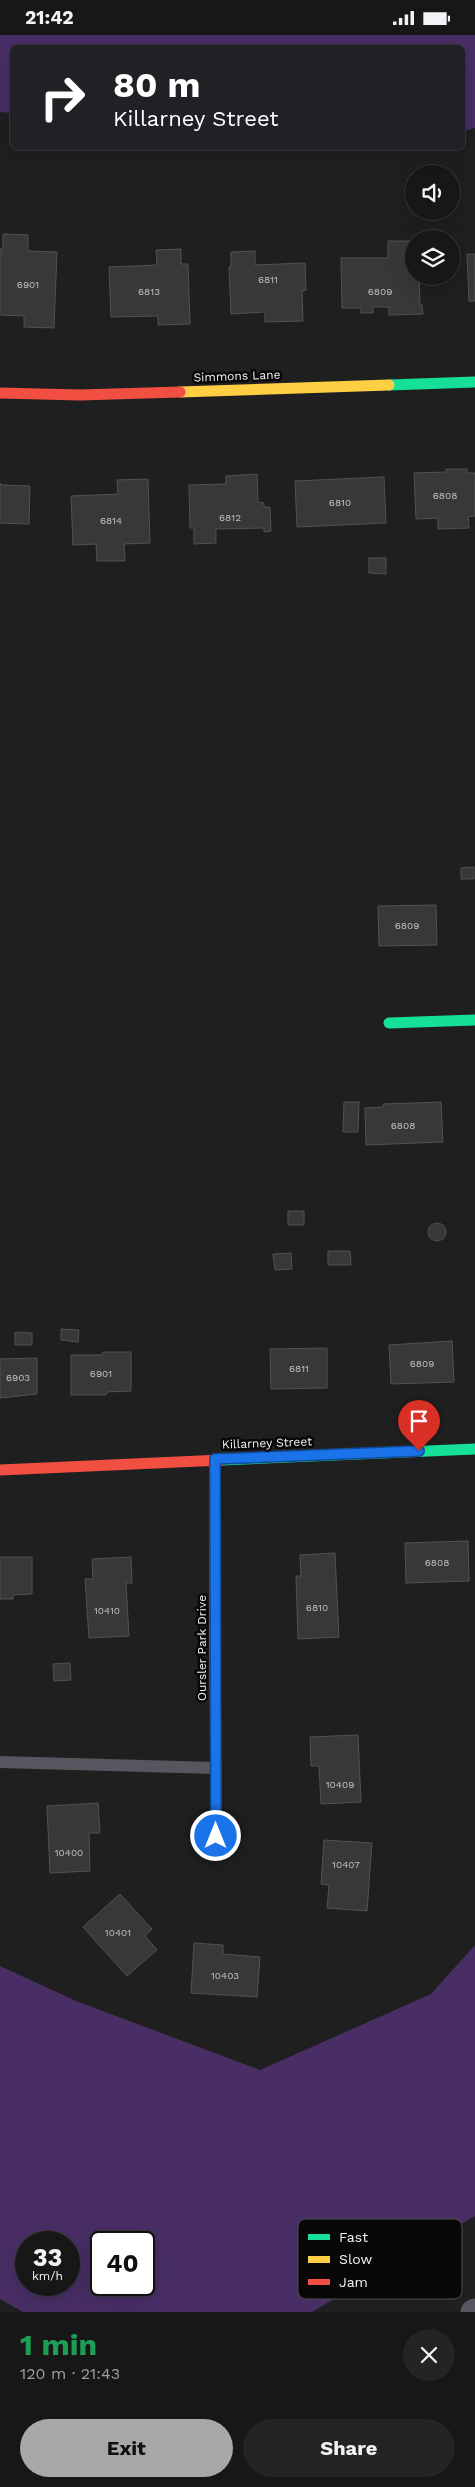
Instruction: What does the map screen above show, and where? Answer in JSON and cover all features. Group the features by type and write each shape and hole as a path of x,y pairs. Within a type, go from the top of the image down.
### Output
{"street":[{"name":"Simmons Lane","path":"0,393 80,395 475,382"},
{"path":"389,1023 475,1020"},
{"name":"Killarney Street","path":"0,1470 475,1449"},
{"name":"Oursler Park Drive","path":"215,1459 216,1836"}],"lane":[{"path":"0,1762 216,1768"}],"shaded area":[{"path":"0,35 475,35 475,128 465,130 465,45 10,45 10,113 0,112"},
{"path":"475,1945 475,2216 462,2224 462,2219 298,2219 298,2299 334,2299 312,2312 23,2312 0,2299 0,1966 76,2001 260,2070 431,1994"}],"building":[{"path":"3,234 28,235 28,251 57,252 54,328 24,327 24,316 0,315 0,249 3,249"},
{"path":"388,241 405,241 405,285 419,285 420,305 422,305 423,314 389,315 389,307 373,307 373,313 361,313 361,308 342,308 341,258 388,258"},
{"path":"181,249 181,264 188,264 190,324 158,325 158,316 111,317 109,267 157,265 156,250"},
{"path":"255,251 255,265 305,263 306,290 302,291 303,321 265,322 265,312 231,314 229,267 231,267 231,252"},
{"path":"467,254 475,254 475,301 469,301"},
{"path":"446,469 467,469 467,473 475,473 475,516 468,517 469,528 438,529 438,518 416,519 414,473 446,472"},
{"path":"257,474 258,502 264,503 264,507 270,507 271,531 264,532 264,528 216,529 216,543 194,544 194,528 190,528 189,485 226,484 226,476"},
{"path":"384,477 386,523 297,527 295,481"},
{"path":"148,479 150,543 124,544 125,561 97,561 96,544 73,545 71,496 118,494 117,480"},
{"path":"0,483 2,485 30,486 29,524 0,523"},
{"path":"369,558 386,558 386,574 369,573"},
{"path":"474,867 474,879 461,879 461,868"},
{"path":"436,905 437,945 379,946 378,906"},
{"path":"344,1102 359,1102 358,1132 343,1132"},
{"path":"441,1102 443,1142 366,1145 365,1108 383,1107 383,1104"},
{"path":"288,1211 304,1211 304,1225 288,1225"},
{"path":"437,1223 443,1226 446,1232 443,1238 437,1241 431,1238 428,1232 431,1226"},
{"path":"328,1251 350,1251 351,1265 328,1265"},
{"path":"291,1253 292,1269 275,1270 273,1254"},
{"path":"61,1329 79,1330 78,1342 61,1340"},
{"path":"15,1332 32,1333 32,1345 15,1345"},
{"path":"452,1341 454,1382 391,1384 389,1345"},
{"path":"327,1348 327,1388 271,1389 270,1349"},
{"path":"103,1352 131,1352 131,1391 107,1392 106,1395 71,1395 71,1355 102,1355"},
{"path":"37,1358 37,1394 0,1398 0,1359"},
{"path":"468,1541 469,1581 406,1583 405,1543"},
{"path":"335,1553 339,1637 298,1639 296,1576 301,1576 300,1555"},
{"path":"0,1557 32,1557 32,1594 13,1595 13,1599 0,1599"},
{"path":"131,1557 132,1583 126,1583 129,1636 89,1638 85,1579 93,1579 92,1559"},
{"path":"70,1663 71,1680 54,1681 53,1664"},
{"path":"358,1735 361,1802 321,1804 319,1766 311,1766 310,1737"},
{"path":"98,1803 100,1833 89,1833 90,1871 50,1873 47,1806"},
{"path":"324,1840 372,1843 367,1911 327,1908 329,1885 321,1884"},
{"path":"120,1894 152,1929 145,1936 157,1950 127,1976 83,1927"},
{"path":"194,1943 223,1945 223,1954 260,1957 257,1997 191,1993"}],"traffic: fast":[{"path":"389,385 475,382"},
{"path":"389,1023 475,1020"},
{"path":"222,1460 475,1449"},
{"path":"215,1632 216,1836"}],"traffic: slow":[{"path":"180,392 389,385"}],"traffic: jam":[{"path":"0,393 80,395 180,392"},
{"path":"215,1459 215,1632"},
{"path":"0,1470 222,1460"}],"route":[{"path":"216,1836 215,1459 419,1451"}]}
